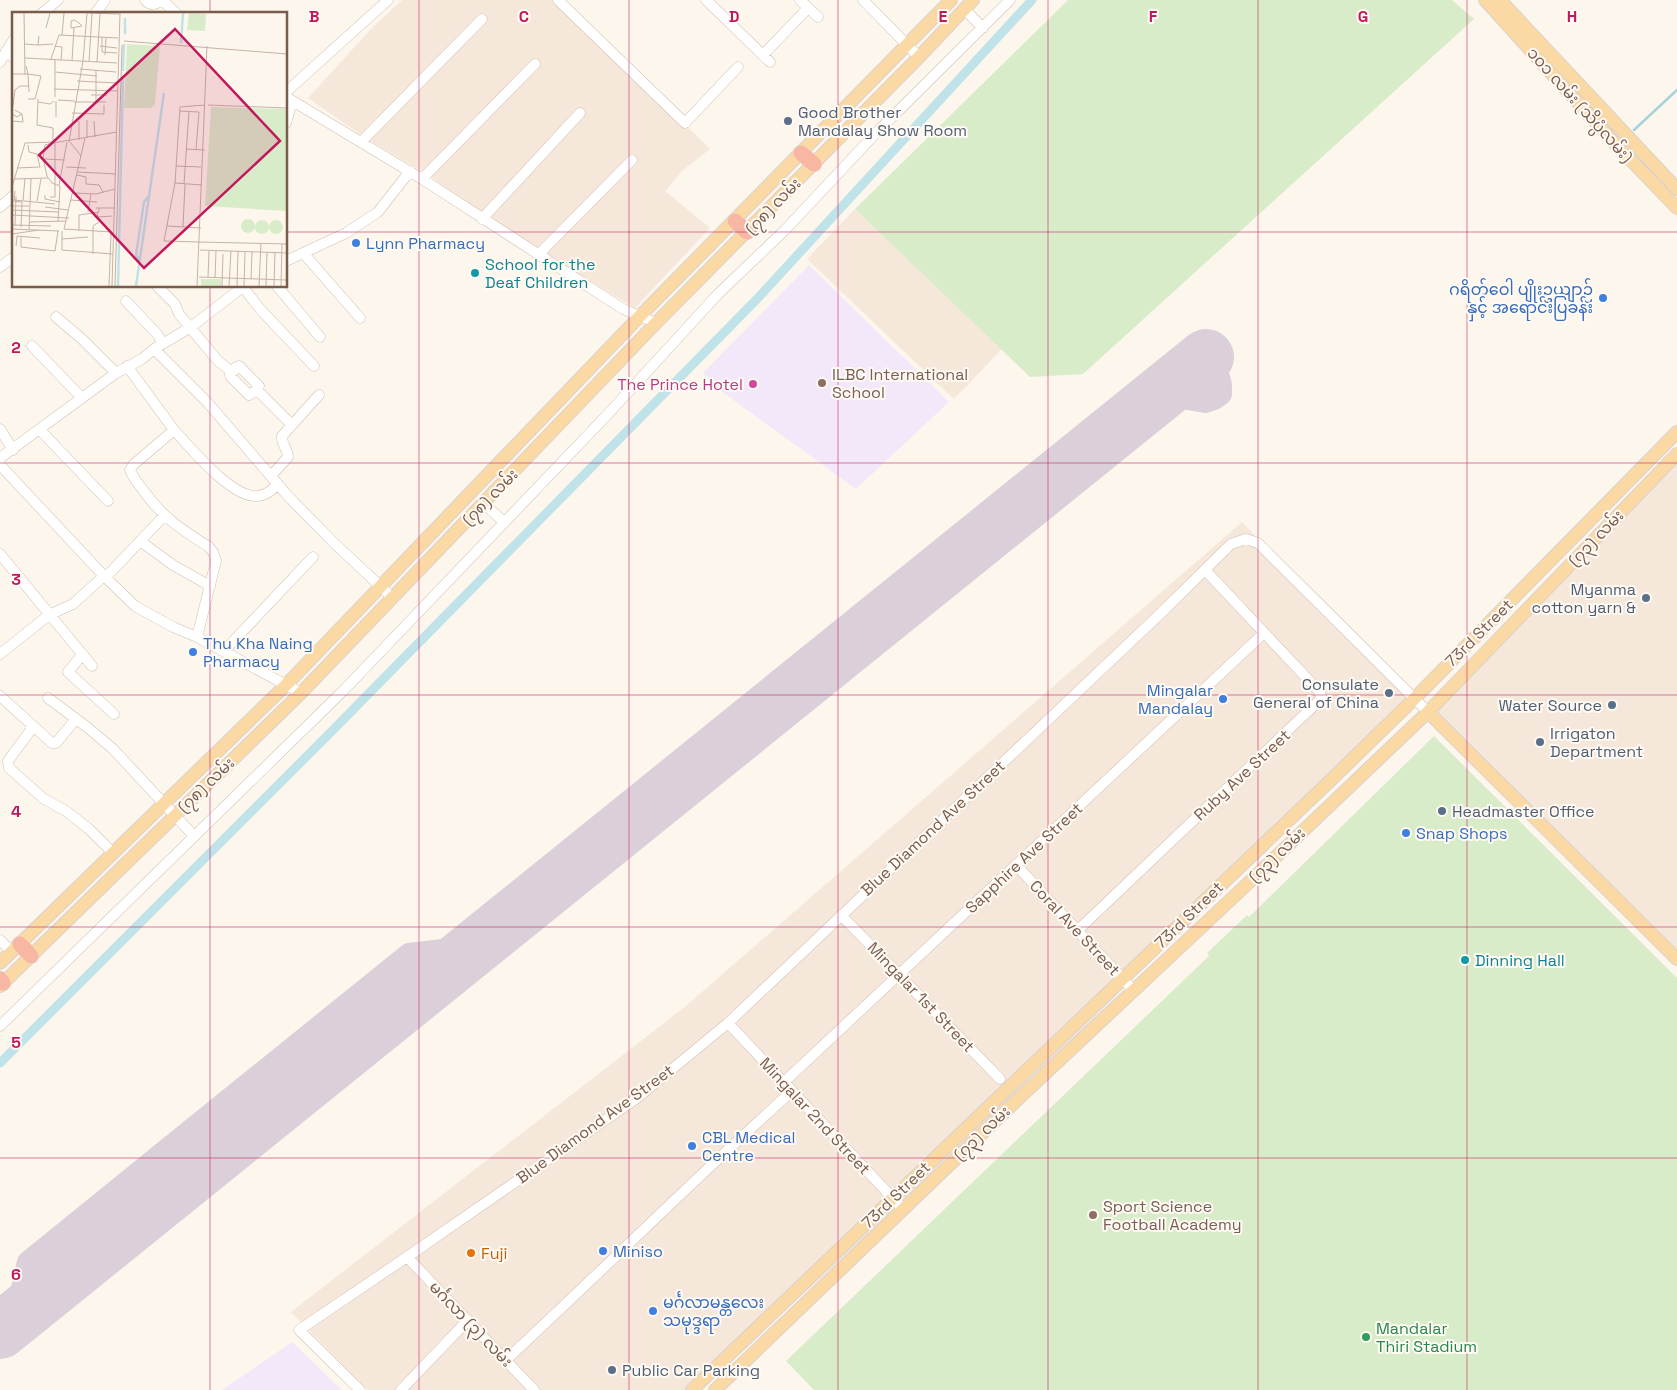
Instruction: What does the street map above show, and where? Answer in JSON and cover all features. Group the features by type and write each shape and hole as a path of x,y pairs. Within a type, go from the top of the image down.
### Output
{"highway":[{"path":"801,153 814,164"},
{"path":"735,221 747,232"},
{"path":"8,947 31,956"}],"main road":[{"name":"(၇၈) လမ်း","path":"0,963 8,947 112,853 286,685 639,317 951,0"},
{"name":"၁၀၁ လမ်း (သိပ္ပံလမ်း)","path":"1485,0 1619,148 1677,208"},
{"name":"၁၀၁ လမ်း (သိပ္ပံလမ်း)","path":"1500,0 1677,189"},
{"name":"(၇၈) လမ်း","path":"1,983 31,956 300,693 656,324 920,57 967,3"},
{"name":"73rd Street","path":"692,1390 1334,777 1677,432"},
{"name":"(၇၃) လမ်း","path":"715,1390 903,1209 1428,712 1677,454"},
{"path":"1428,712 1677,959"},
{"path":"1334,777 1346,791"}],"street":[{"path":"43,12 58,0"},
{"path":"96,12 105,0"},
{"path":"145,0 149,4 154,5 162,0 175,12"},
{"path":"388,0 288,97 410,171 623,309 656,324"},
{"path":"558,0 685,123 738,67"},
{"path":"706,0 766,58 808,8"},
{"path":"800,0 818,17"},
{"path":"863,0 920,57"},
{"path":"0,1026 343,691 608,414 718,294 785,230 876,133 1010,0"},
{"path":"967,3 983,28"},
{"path":"361,142 482,19"},
{"path":"0,62 10,55"},
{"path":"422,179 535,64"},
{"path":"482,218 580,113"},
{"path":"538,255 632,160"},
{"path":"288,260 346,233 378,212 410,171"},
{"path":"0,207 12,197"},
{"path":"304,254 360,318"},
{"path":"0,267 12,258"},
{"path":"159,288 175,304 179,314 218,361 232,372 239,366 260,386 258,390 292,425"},
{"path":"0,458 116,373 142,359 157,347 191,327 241,288"},
{"path":"245,288 266,316 314,366"},
{"path":"279,288 320,337"},
{"path":"126,301 158,335 161,341 157,347"},
{"path":"56,318 82,338 116,373"},
{"path":"32,346 81,398"},
{"path":"157,347 275,480 334,543 393,598"},
{"path":"127,366 174,430 206,465 234,488 245,494 257,496 268,493 288,457 282,436 320,395"},
{"path":"0,429 13,450"},
{"path":"40,430 108,501"},
{"path":"174,430 133,465 130,470 150,501 164,516 213,552 216,561 197,636"},
{"path":"0,465 104,577 135,606 173,627 197,636 300,693"},
{"path":"484,504 504,522"},
{"path":"0,654 49,615 73,604 104,577 164,516"},
{"name":"Blue Diamond Ave Street","path":"360,1390 299,1330 636,1098 728,1023 1231,544 1246,539 1258,542 1428,712"},
{"path":"140,541 173,564 210,586"},
{"path":"0,554 92,666"},
{"path":"224,651 313,557"},
{"name":"Ruby Ave Street","path":"1078,930 1321,700 1320,691 1205,570"},
{"name":"Sapphire Ave Street","path":"783,1083 1264,633"},
{"path":"82,655 68,672 114,714"},
{"path":"0,696 47,741 52,743 56,743 76,719"},
{"path":"48,698 113,749 194,836"},
{"path":"33,727 8,761 9,768 44,799 66,811 89,829 112,853"},
{"name":"Coral Ave Street","path":"1016,865 1134,991"},
{"name":"Mingalar 1st Street","path":"841,915 1000,1079"},
{"name":"Mingalar 2nd Street","path":"728,1023 903,1209"},
{"path":"506,1360 584,1288 726,1150 791,1092"},
{"name":"မင်္ဂလာ (၃) လမ်း","path":"407,1257 534,1390"},
{"path":"401,1390 468,1320"}],"shaded area":[{"path":"402,0 552,0 637,78 710,149 683,170 665,191 710,228 635,308 497,225 422,171 364,137 308,98 371,29"},
{"path":"855,209 1002,349 954,399 807,259"},
{"name":"ILBC International School","path":"809,265 949,402 856,489 721,391 703,373"},
{"path":"1677,461 1677,955 1434,711"},
{"path":"1242,522 1410,700 1002,1111 699,1390 368,1390 291,1312 686,1006"},
{"path":"292,1342 342,1390 222,1390"}],"green space":[{"path":"1068,0 1452,0 1474,19 1083,374 1030,377 855,209"},
{"path":"1434,736 1677,978 1677,1390 814,1390 786,1361 1209,956 1207,953 1247,915 1249,917"}],"waterway":[{"path":"0,1063 328,735 757,299 1032,0"},
{"path":"1634,130 1677,90"}],"taxiway":[{"path":"1160,394 1205,402 1221,394 1219,378 1206,357"},
{"path":"15,1319 28,1262 171,1146 409,954 477,946"}],"runway":[{"path":"0,1331 1206,357"}],"place":[{"name":"Good Brother Mandalay Show Room","path":"788,121"},
{"name":"Lynn Pharmacy","path":"356,243"},
{"name":"School for the Deaf Children","path":"475,273"},
{"name":"ဂရိတ်ဝေါ ပျိုးဥယျာဉ် နှင့် အရောင်းပြခန်း","path":"1603,298"},
{"name":"ILBC International School","path":"822,383"},
{"name":"The Prince Hotel","path":"753,384"},
{"name":"Myanma cotton yarn &","path":"1646,598"},
{"name":"Thu Kha Naing Pharmacy","path":"193,652"},
{"name":"Consulate General of China","path":"1389,693"},
{"name":"Mingalar Mandalay","path":"1223,699"},
{"name":"Water Source","path":"1612,705"},
{"name":"Irrigaton Department","path":"1540,742"},
{"name":"Headmaster Office","path":"1442,811"},
{"name":"Snap Shops","path":"1406,833"},
{"name":"Dinning Hall","path":"1465,960"},
{"name":"CBL Medical Centre","path":"692,1146"},
{"name":"Sport Science Football Academy","path":"1093,1215"},
{"name":"Miniso","path":"603,1251"},
{"name":"Fuji","path":"471,1253"},
{"name":"မင်္ဂလာမန္တလေး သမုဒ္ဒရာ","path":"653,1311"},
{"name":"Mandalar Thiri Stadium","path":"1366,1337"},
{"name":"Public Car Parking","path":"612,1370"}]}
